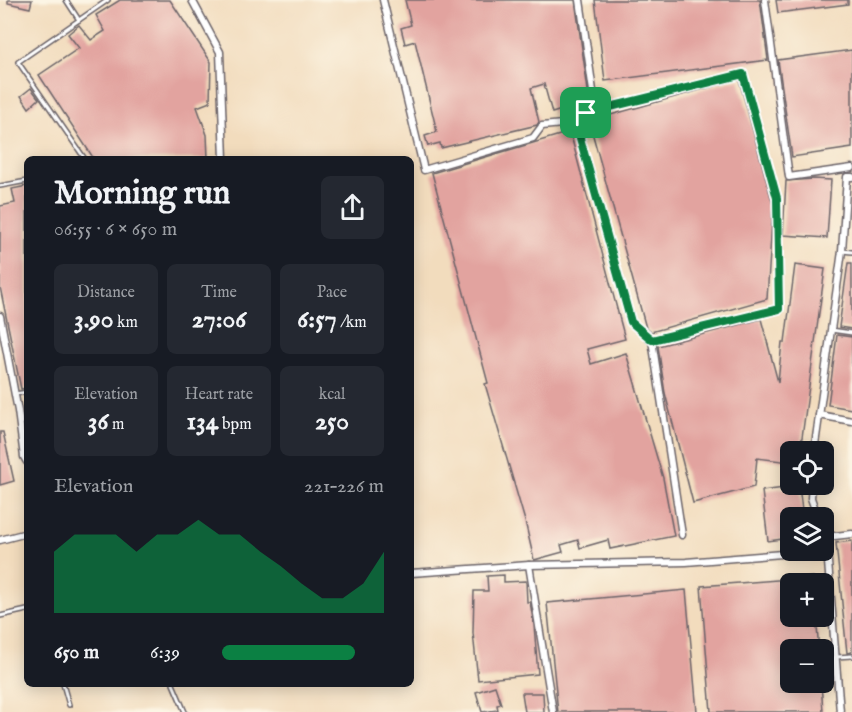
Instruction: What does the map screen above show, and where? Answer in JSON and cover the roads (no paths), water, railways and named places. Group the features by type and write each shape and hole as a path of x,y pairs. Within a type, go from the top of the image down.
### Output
{"street":[{"path":"192,0 220,52 221,120 225,156"},
{"path":"383,0 424,170 533,138 542,126 584,122"},
{"path":"580,0 593,91 580,138 631,322 652,340 682,535"},
{"path":"765,0 789,177 852,168"},
{"path":"816,441 842,251 847,177 852,177"},
{"path":"0,316 24,457"},
{"path":"819,416 852,421"},
{"path":"0,540 24,533"},
{"path":"834,535 852,534"},
{"path":"414,573 529,565 686,562 780,554"},
{"path":"826,561 840,712"},
{"path":"529,565 554,712"}],"lane":[{"path":"66,0 79,20"},
{"path":"83,156 18,62 108,0"},
{"path":"586,113 743,74 777,198 779,309 652,340"},
{"path":"0,186 24,182"},
{"path":"842,251 852,252"},
{"path":"831,330 852,333"},
{"path":"15,394 24,392"},
{"path":"0,616 24,611"},
{"path":"836,657 852,656"},
{"path":"64,687 69,705"},
{"path":"174,687 184,712"}]}
